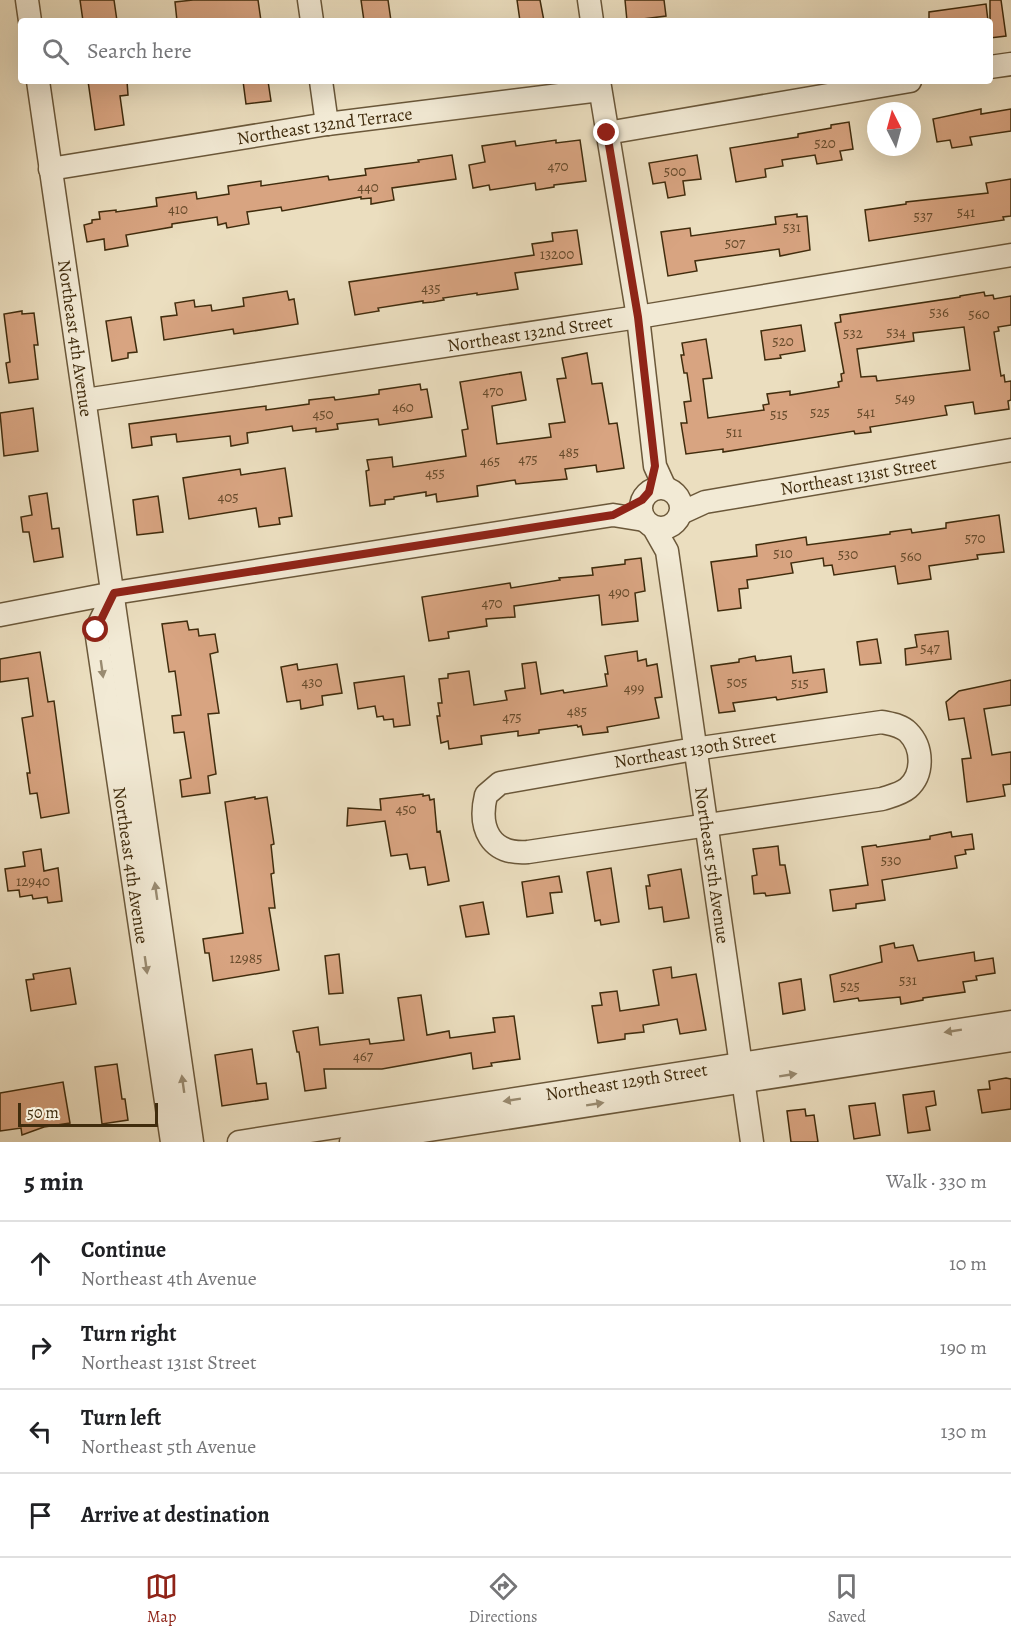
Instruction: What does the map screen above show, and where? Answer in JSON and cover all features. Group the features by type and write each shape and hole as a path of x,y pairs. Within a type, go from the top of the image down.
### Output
{"street":[{"path":"27,0 30,18"},
{"path":"309,0 312,18"},
{"path":"590,0 592,18"},
{"path":"993,67 1011,64"},
{"name":"Northeast 4th Avenue","path":"38,84 192,1142"},
{"path":"321,84 327,124"},
{"path":"607,133 893,84"},
{"name":"Northeast 132nd Terrace","path":"50,169 327,124 600,85"},
{"name":"Northeast 5th Avenue","path":"600,85 638,317 660,507 752,1142"},
{"name":"Northeast 132nd Street","path":"85,400 638,317 1011,255"},
{"name":"Northeast 131st Street","path":"0,615 114,593 660,507 705,502 1011,450"},
{"name":"Northeast 4th Avenue","path":"114,593 96,630 172,1142"},
{"name":"Northeast 130th Street","path":"882,722 901,727 908,732 920,756 914,781 898,795 706,824 518,853 508,851 491,840 483,822 486,795 500,783 694,749 882,722"},
{"name":"Northeast 129th Street","path":"351,1142 742,1073 1011,1022"},
{"name":"Northeast 129th Street","path":"239,1142 742,1073 1011,1040"}],"building":[{"path":"80,0 114,0 117,18 83,18"},
{"path":"258,0 261,18 177,18 175,2"},
{"path":"361,0 388,0 391,18 364,18"},
{"path":"517,0 540,0 543,18 520,18"},
{"path":"625,0 664,0 666,16 627,18"},
{"path":"990,0 1001,0 1006,36 993,38 993,18 990,18"},
{"path":"986,4 988,18 929,18 929,12"},
{"path":"88,84 127,84 128,95 120,96 124,125 95,130"},
{"path":"243,84 268,84 271,101 246,104"},
{"path":"981,109 981,114 1011,109 1011,131 970,137 972,145 952,148 950,140 937,142 933,119"},
{"path":"849,122 853,149 840,151 842,160 817,164 815,155 782,160 783,166 765,169 766,177 736,182 730,148 798,137 798,134"},
{"path":"556,140 556,143 580,140 586,181 536,190 535,183 490,190 489,185 473,188 469,165 485,162 482,146 515,141 516,146"},
{"path":"452,155 456,179 392,188 394,200 371,204 371,198 361,199 361,197 282,211 281,207 247,212 249,224 227,228 226,223 218,225 217,217 172,224 172,227 126,235 128,246 105,250 104,239 87,242 84,225 92,223 92,220 100,219 99,212 157,206 156,198 196,192 197,199 229,194 228,186 261,181 261,186 328,176 329,180 366,175 365,169"},
{"path":"697,155 701,179 683,181 685,195 668,198 665,182 653,184 649,163"},
{"path":"1011,179 1011,216 1003,217 1004,220 869,241 865,210 906,204 906,202 988,193 986,183"},
{"path":"797,214 797,217 807,216 810,250 780,256 779,249 695,261 697,271 668,276 661,232 690,228 691,236 776,224 775,217"},
{"path":"577,230 582,264 515,273 518,289 378,308 379,311 355,315 349,282 534,255 532,244 553,241 552,233"},
{"path":"287,291 289,300 294,299 298,324 234,334 233,329 164,340 161,317 177,315 175,303 194,300 195,307 211,305 212,311 244,306 243,298"},
{"path":"984,292 985,296 993,295 994,299 1011,296 1011,325 998,327 999,331 994,332 1001,376 1004,375 1005,382 1011,381 1009,409 975,414 973,402 945,406 947,415 870,427 871,432 855,434 854,431 723,452 723,449 686,454 681,423 687,423 684,402 691,401 687,373 684,373 681,355 684,355 682,343 706,339 712,378 703,379 708,418 764,410 763,405 769,404 767,394 790,391 790,395 839,387 838,382 842,381 841,374 844,373 835,323 841,322 840,315","holes":["964,327 970,370 877,381 876,376 861,377 857,349 914,341 913,333"]},
{"path":"22,311 22,314 34,313 38,345 34,345 38,379 9,383 6,363 10,362 4,314"},
{"path":"131,317 137,352 128,353 128,358 112,361 106,321"},
{"path":"801,325 805,351 765,360 761,331"},
{"path":"587,353 592,384 602,383 609,424 617,423 624,468 597,472 596,465 565,469 567,479 516,484 515,480 477,486 478,496 437,502 436,494 426,496 426,492 394,497 394,499 385,500 385,504 370,506 367,460 392,457 393,467 466,456 462,430 468,429 460,382 521,372 526,400 492,406 497,444 551,437 549,424 565,422 557,379 566,378 562,358"},
{"path":"420,384 421,390 427,389 432,417 379,425 378,419 337,424 338,429 316,432 316,428 293,431 292,426 247,433 248,443 231,446 230,436 177,442 176,434 151,437 152,445 132,448 129,424 266,406 266,410 309,404 309,400 334,397 335,400 379,394 379,390"},
{"path":"33,408 38,451 4,456 0,413"},
{"path":"285,468 292,516 279,518 280,524 259,527 256,508 189,519 183,478 240,469 241,475"},
{"path":"47,493 52,529 59,528 63,557 34,562 29,532 23,532 21,517 32,515 29,496"},
{"path":"158,496 163,532 137,535 133,500"},
{"path":"999,515 1004,552 977,555 978,559 929,566 931,579 898,584 895,566 834,575 832,565 824,566 823,558 791,563 793,573 747,580 748,588 739,589 741,608 718,611 711,562 757,556 756,545 806,537 807,545 911,529 912,533 946,528 946,523"},
{"path":"641,558 645,591 635,593 638,621 602,625 599,595 514,606 515,617 486,619 487,626 448,632 449,638 429,641 422,597 510,583 511,588 560,580 559,578 593,575 592,568 625,564 625,560"},
{"path":"187,621 189,630 198,629 199,636 215,634 218,652 210,654 219,713 208,714 216,774 208,776 210,793 182,797 180,780 191,778 184,732 174,733 172,716 181,715 175,671 169,672 162,624"},
{"path":"948,631 951,659 906,665 905,649 917,647 915,635"},
{"path":"877,639 881,663 860,665 857,642"},
{"path":"637,651 638,661 646,659 647,666 657,664 662,697 655,698 659,718 607,727 608,732 583,735 581,726 577,725 539,730 539,733 518,736 518,731 481,736 482,744 449,749 448,741 441,743 437,716 440,716 438,703 442,703 439,679 448,678 448,674 469,671 474,705 507,700 505,691 525,688 522,664 536,662 541,694 563,690 564,693 607,686 605,656"},
{"path":"40,652 48,702 54,701 69,813 41,818 37,793 30,794 27,773 30,773 22,718 33,716 28,678 0,682 0,659"},
{"path":"755,656 756,661 791,656 793,673 824,669 827,692 777,700 776,697 733,703 735,711 719,713 711,666 739,662 739,659"},
{"path":"297,664 298,670 337,664 342,693 322,696 323,705 301,709 300,700 287,702 281,667"},
{"path":"404,676 410,725 394,727 393,719 384,720 383,716 377,717 375,706 358,709 354,683"},
{"path":"1011,680 1011,705 984,709 992,755 1011,752 1011,784 1003,785 1005,796 967,802 962,759 971,758 964,718 949,720 946,702 959,691"},
{"path":"423,794 423,796 429,795 430,800 434,799 437,832 440,831 449,881 428,885 425,867 410,869 407,854 391,856 385,821 347,826 348,808 381,810 380,799"},
{"path":"255,797 255,799 267,797 274,844 271,845 274,873 271,874 275,908 269,908 279,970 213,981 209,953 205,953 203,939 243,933 225,802"},
{"path":"951,832 952,837 972,834 974,849 965,850 966,854 955,856 957,868 882,880 885,900 856,904 856,908 833,911 830,890 868,885 862,847 930,839 930,836"},
{"path":"778,846 780,865 785,865 790,893 766,896 765,893 754,894 752,876 757,875 753,849"},
{"path":"41,849 44,871 58,868 62,901 48,903 47,897 33,899 32,895 20,897 19,890 8,891 5,869 25,866 23,852"},
{"path":"611,868 619,922 601,925 600,920 595,921 587,872"},
{"path":"681,869 689,918 664,922 662,907 649,909 646,886 650,886 648,875"},
{"path":"559,876 562,892 550,893 553,913 527,917 522,882"},
{"path":"483,902 489,934 466,937 460,906"},
{"path":"894,943 895,948 913,945 918,961 974,952 975,961 993,958 995,973 976,976 977,980 963,982 965,992 923,998 923,1000 901,1004 900,997 859,1001 858,998 834,1002 830,975 882,962 880,946"},
{"path":"339,954 343,993 329,994 325,956"},
{"path":"671,967 672,978 696,974 706,1030 680,1034 677,1019 643,1025 644,1032 625,1034 625,1039 598,1043 592,1006 602,1005 600,993 617,991 620,1011 659,1005 653,970"},
{"path":"70,968 76,1004 31,1011 26,980 34,979 33,974"},
{"path":"801,979 805,1010 783,1014 779,983"},
{"path":"421,995 427,1035 449,1031 450,1038 495,1032 493,1018 514,1016 520,1059 491,1063 492,1066 473,1069 471,1053 382,1069 324,1069 326,1088 305,1091 293,1031 318,1027 320,1045 369,1039 370,1044 404,1040 398,998"},
{"path":"252,1049 257,1084 266,1083 268,1099 222,1106 215,1055"},
{"path":"117,1064 122,1099 125,1099 128,1120 102,1124 95,1067"},
{"path":"1011,1079 1011,1109 982,1113 978,1090 990,1089 989,1081"},
{"path":"63,1082 70,1123 44,1127 22,1135 21,1128 0,1131 0,1093"},
{"path":"934,1091 936,1105 926,1107 930,1130 908,1133 903,1095"},
{"path":"875,1103 880,1135 854,1139 849,1106"},
{"path":"805,1109 806,1116 814,1115 818,1142 791,1142 787,1111"}],"route":[{"path":"96,630 114,593 613,515 642,500 649,492 655,466 638,317 607,133"}]}
